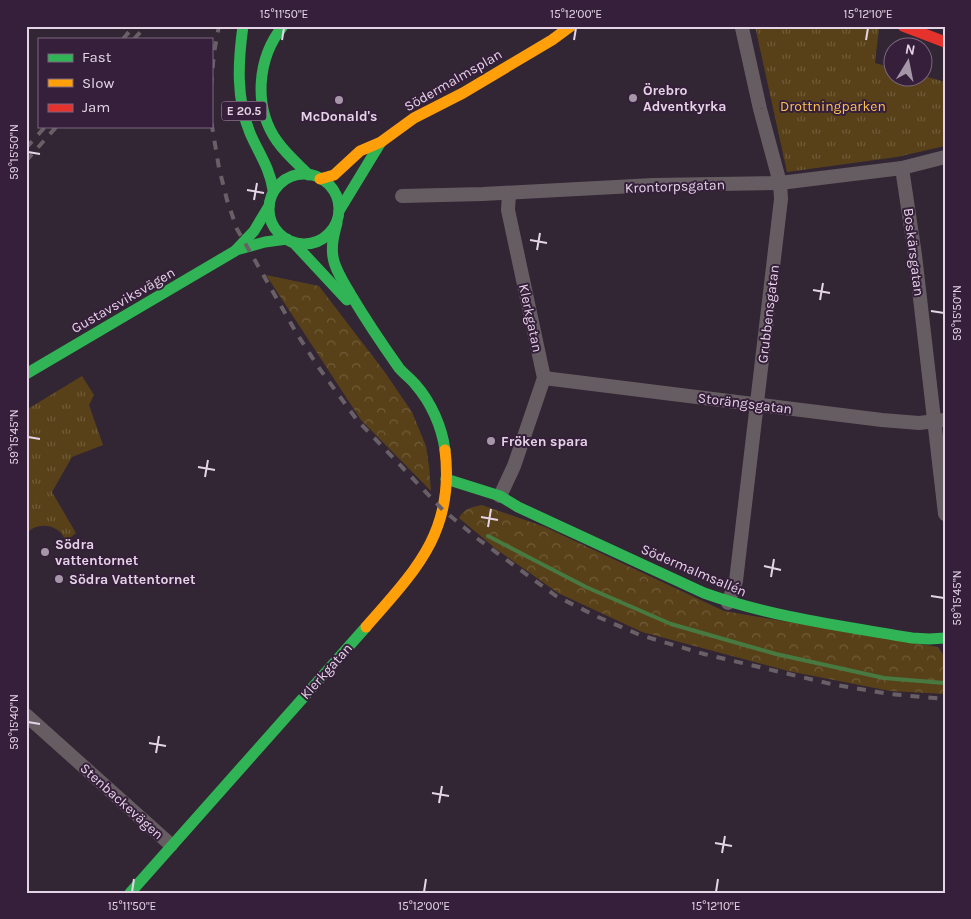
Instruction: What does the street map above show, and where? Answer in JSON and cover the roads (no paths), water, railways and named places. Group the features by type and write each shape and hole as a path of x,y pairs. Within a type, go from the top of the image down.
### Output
{"street":[{"name":"E 20.5","path":"243,26 238,60 241,103 249,130 272,177 273,190"},
{"name":"E 20.5","path":"283,26 270,43 263,64 261,96 265,118 280,146 314,177"},
{"name":"Södermalmsplan","path":"542,45 559,26"},
{"name":"Södermalmsplan","path":"273,190 282,180 295,175 314,177 334,176 360,152 381,142 414,118 552,40 571,26"},
{"path":"903,26 945,42"},
{"name":"Grubbensgatan","path":"728,603 736,581 781,199 780,183 760,109 742,28"},
{"name":"Södermalmsplan","path":"339,211 381,142"},
{"name":"Krontorpsgatan","path":"402,196 509,193 653,185 780,183 902,168 945,156"},
{"name":"Boskärsgatan","path":"902,168 939,421 945,514"},
{"name":"Södermalmsplan","path":"314,177 324,181 333,189 338,199 337,223"},
{"path":"273,190 269,206 270,218 274,227 279,234 290,241 365,319"},
{"name":"Klerkgatan","path":"509,193 508,210 544,378"},
{"name":"Gustavsviksvägen","path":"235,251 254,230 269,206"},
{"path":"290,241 303,244 319,242 328,237 337,223"},
{"path":"337,223 332,245 332,257 365,319 402,371 421,393 437,420 448,459 446,479"},
{"name":"Gustavsviksvägen","path":"26,374 235,251 265,242 290,241"},
{"path":"500,496 514,466 544,378"},
{"name":"Storängsgatan","path":"544,378 919,423 939,421"},
{"name":"Klerkgatan","path":"171,845 423,561 434,541 441,522 445,502 446,479"},
{"name":"Södermalmsallén","path":"446,479 500,496 518,507 728,603 856,628 931,640 945,638"},
{"name":"Stenbackevägen","path":"26,715 171,845 130,893"}],"waterway":[{"path":"488,536 586,587 671,624 776,654 884,678 944,683"}],"railway":[{"path":"124,38 134,26"},
{"path":"135,38 146,26"},
{"path":"212,75 219,26"},
{"path":"212,126 219,168 237,229 297,334 357,420 443,510 478,539 556,596 640,635 704,654 831,684 889,694 945,699"},
{"path":"26,148 44,128"},
{"path":"26,161 55,128"}],"place":[{"name":"Örebro Adventkyrka","path":"633,98"},
{"name":"McDonald's","path":"339,100"},
{"name":"Fröken spara","path":"491,441"},
{"name":"Södra vattentornet","path":"45,552"},
{"name":"Södra Vattentornet","path":"59,579"}],"park label":[{"name":"Drottningparken","path":"833,106"}]}
